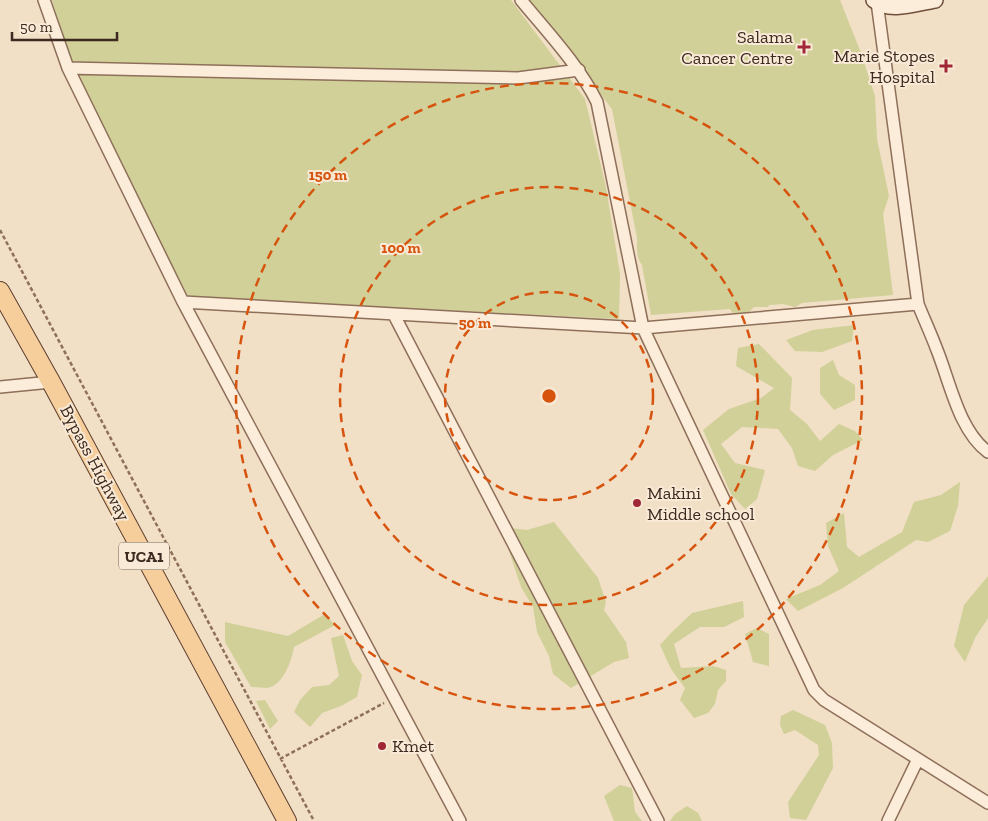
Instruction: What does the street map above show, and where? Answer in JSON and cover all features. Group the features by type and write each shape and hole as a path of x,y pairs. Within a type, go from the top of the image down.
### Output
{"main road":[{"name":"Bypass Highway","path":"0,292 51,382 287,821"}],"street":[{"path":"44,0 68,68 182,302 460,821"},
{"path":"521,0 579,70 597,102 643,328 814,690 824,700 988,804"},
{"path":"935,0 896,7 875,1 918,304 965,425 981,447 988,452"},
{"path":"68,68 518,78 579,70"},
{"path":"182,302 643,328 918,304"},
{"path":"394,315 658,821"},
{"path":"0,387 51,382"},
{"path":"888,821 918,759"}],"path":[{"path":"0,230 314,821"},
{"path":"280,759 395,698"}],"green space":[{"path":"52,0 511,0 585,99 606,187 620,274 619,319 186,297 71,60"},
{"path":"528,0 840,0 861,53 875,96 877,139 889,196 883,214 893,295 802,303 795,307 783,304 769,305 768,307 754,307 747,314 733,313 730,309 651,315 642,265 638,256 637,238 612,109"},
{"path":"854,325 852,341 822,352 795,351 786,340 813,330"},
{"path":"759,344 792,378 790,410 807,424 820,441 839,424 855,431 863,440 833,455 815,471 798,466 792,448 778,429 742,427 721,444 735,463 765,470 757,499 745,509 731,494 703,430 729,409 761,398 774,388 736,366 738,348"},
{"path":"833,360 839,375 855,385 855,400 834,410 820,394 820,368"},
{"path":"960,482 958,506 950,531 928,542 916,540 843,588 798,611 786,599 820,585 839,571 828,546 826,523 844,513 847,547 859,557 902,532 914,502 941,495"},
{"path":"554,522 598,578 606,602 604,610 626,642 629,658 614,662 571,688 553,674 549,656 537,632 533,607 521,587 501,527 527,530"},
{"path":"988,576 988,618 975,638 965,662 954,646 964,605"},
{"path":"743,601 744,617 724,627 700,627 674,644 681,668 713,666 726,670 726,681 718,690 715,704 708,713 694,718 680,700 685,688 671,669 660,645 692,613"},
{"path":"325,614 335,625 294,647 286,672 278,683 267,688 251,687 225,642 225,622 288,636"},
{"path":"757,628 769,634 769,666 753,662 745,634"},
{"path":"343,635 352,661 362,675 357,697 341,706 322,713 310,727 294,712 300,700 312,687 329,685 339,676 331,638"},
{"path":"265,700 278,721 270,729 256,701"},
{"path":"793,710 825,725 832,743 833,768 806,820 790,818 788,802 819,755 818,745 795,730 784,734 780,725 781,716"},
{"path":"620,785 632,788 635,812 642,821 614,821 604,796"},
{"path":"687,806 698,813 702,821 670,821 675,814"}],"place":[{"name":"Salama Cancer Centre","path":"804,47"},
{"name":"Marie Stopes Hospital","path":"946,66"},
{"name":"Makini Middle school","path":"637,503"},
{"name":"Kmet","path":"382,746"}]}
